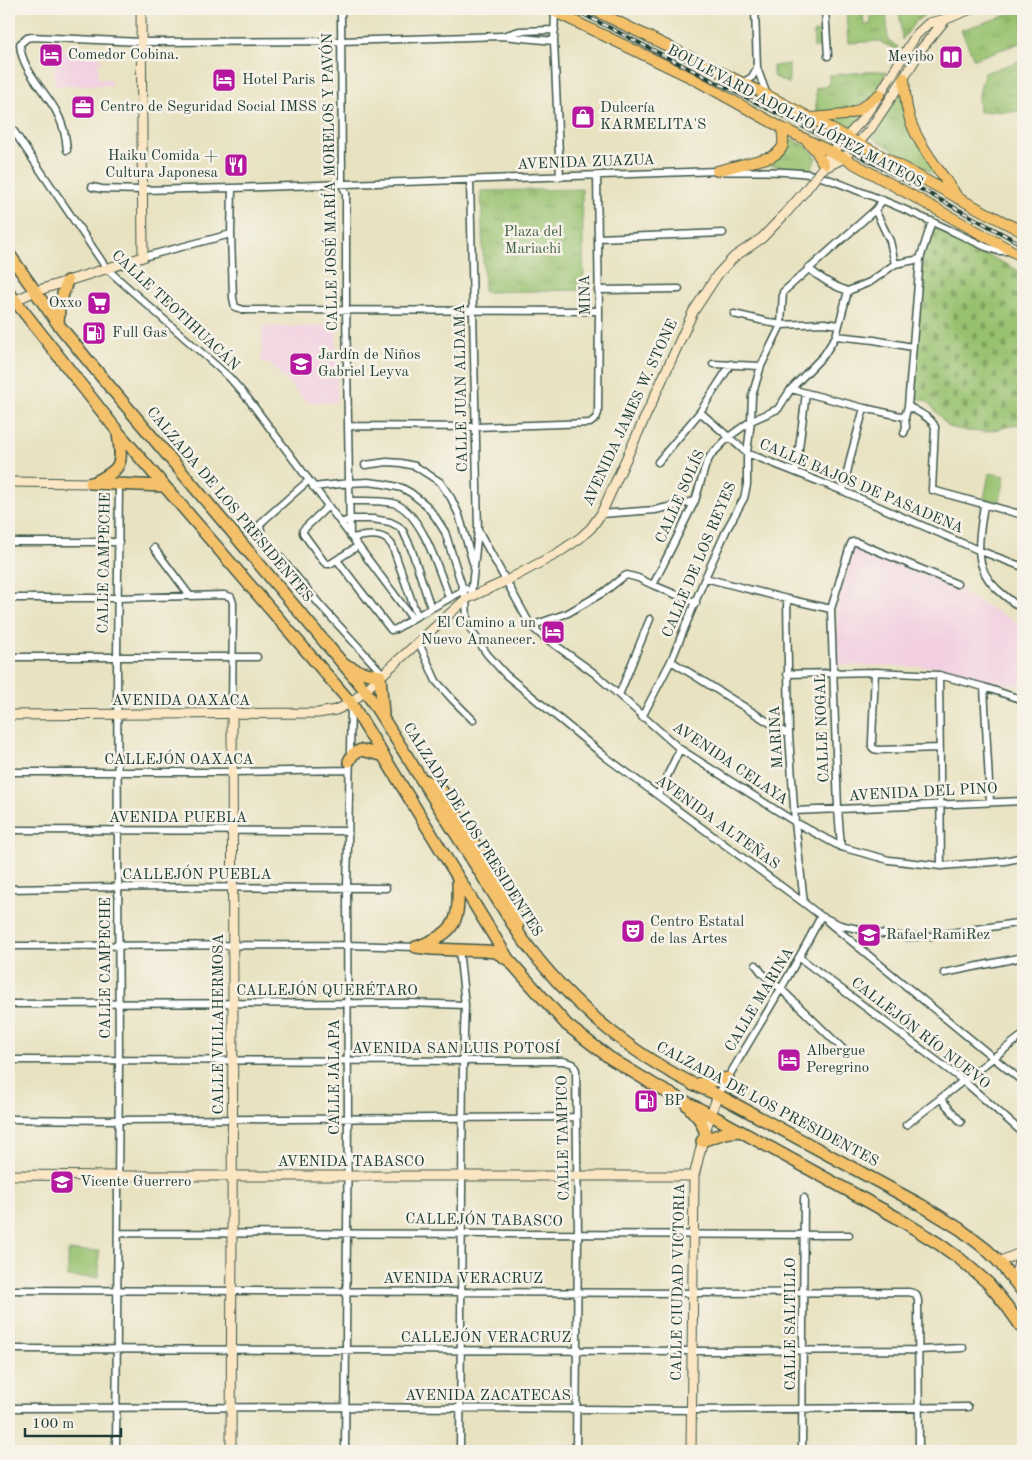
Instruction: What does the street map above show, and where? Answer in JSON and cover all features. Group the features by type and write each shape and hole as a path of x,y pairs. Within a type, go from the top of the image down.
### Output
{"highway":[{"name":"CALZADA DE LOS PRESIDENTES","path":"9,254 58,324 365,690 521,937 563,988 612,1033 654,1062 692,1085 718,1096 921,1205 960,1229 999,1262 1023,1292"},
{"path":"58,324 59,307 67,281"},
{"path":"11,298 163,486 351,703 508,959 567,1025 610,1058 661,1089 711,1114 896,1216 939,1244 988,1283 1023,1329"},
{"path":"91,483 113,472 119,466 121,458 118,432"},
{"path":"91,483 163,486"},
{"path":"345,664 361,672 381,674 384,719"},
{"path":"349,765 354,754 361,750 382,755"},
{"path":"416,947 441,936 451,928 458,910 458,878"},
{"path":"416,947 496,952 508,959"},
{"path":"692,1085 728,1078"},
{"path":"685,1101 700,1120 704,1136 740,1131"}],"main road":[{"path":"11,298 143,257 141,9"},
{"name":"BOULEVARD ADOLFO LÓPEZ MATEOS","path":"592,9 767,95 1023,232"},
{"name":"AVENIDA JAMES W. STONE","path":"351,703 381,674 419,643 470,594 506,581 558,553 591,528 601,514 693,312 718,274 734,257 762,238 805,192 833,153 862,120 916,35 930,23 971,9"},
{"name":"BOULEVARD ADOLFO LÓPEZ MATEOS","path":"553,10 692,78 782,128 844,158 1019,254"},
{"path":"844,158 869,131 922,48 946,19"},
{"path":"904,78 908,112 912,125 922,145 958,198"},
{"path":"811,118 844,115 857,111 880,94"},
{"path":"717,171 771,157 779,153 783,148 784,140 782,128"},
{"path":"806,140 816,150 823,168"},
{"name":"AVENIDA JAMES W. STONE","path":"823,168 844,158"},
{"path":"9,482 91,483"},
{"name":"AVENIDA OAXACA","path":"9,715 318,713 336,710 351,703"},
{"name":"CALLE VILLAHERMOSA","path":"230,1451 233,1119 232,714"},
{"name":"CALLE CIUDAD VICTORIA","path":"691,1451 694,1176 704,1136 718,1096"},
{"name":"AVENIDA TABASCO","path":"9,1175 694,1176"},
{"path":"999,1262 1023,1252"},
{"path":"1014,1279 1023,1252"}],"street":[{"name":"CALLE JOSÉ MARÍA MORELOS Y PAVÓN","path":"341,9 342,184 346,193 346,310 351,537"},
{"path":"755,9 757,68 767,95"},
{"path":"825,9 828,56"},
{"path":"553,10 560,177"},
{"path":"502,36 519,31 554,30"},
{"path":"68,150 66,137 56,110 28,69 22,56 20,44 27,38 141,42 341,41 502,36 554,41"},
{"path":"742,83 752,77 757,68"},
{"name":"CALLE TEOTIHUACÁN","path":"9,124 107,269 229,377 249,400 308,481 414,617"},
{"name":"AVENIDA ZUAZUA","path":"92,187 142,190 232,188 717,171 808,174 883,200 986,247 1019,254"},
{"name":"MINA","path":"476,427 590,423 596,418 598,413 599,311 597,176"},
{"name":"CALLE JUAN ALDAMA","path":"470,180 478,530 470,594"},
{"path":"232,188 232,298 235,307 244,310 599,311"},
{"path":"883,200 875,210 808,268 821,279 848,291 870,282 895,264 920,259"},
{"path":"875,210 890,241 895,264"},
{"path":"904,433 908,406 920,259 932,221"},
{"path":"598,238 723,233"},
{"path":"143,257 231,234"},
{"name":"CALLE DE LOS REYES","path":"642,717 671,661 705,578 727,529 744,498 747,485 747,452 752,396 761,366 781,325 783,292 808,268"},
{"path":"598,290 679,289"},
{"name":"CALLE SOLÍS","path":"653,586 695,501 706,464 718,447 730,436 751,421 778,409 791,389 824,355 836,336 848,291"},
{"path":"734,314 781,325 824,323 839,325"},
{"path":"836,336 912,347"},
{"path":"712,364 761,366"},
{"path":"658,462 700,412 732,364"},
{"path":"791,389 905,417"},
{"path":"796,472 806,393"},
{"path":"908,406 930,419 935,427 932,490 1023,515"},
{"path":"843,490 864,408"},
{"name":"CALLE BAJOS DE PASADENA","path":"700,412 747,452 843,490 978,550 1023,566"},
{"path":"348,426 476,427"},
{"path":"365,465 387,462 415,466 440,482 451,498 458,515 473,566"},
{"path":"308,481 264,520 260,525 262,536 381,674"},
{"path":"313,487 368,482 402,488 411,493 426,505 436,518 444,532 463,590 470,594"},
{"name":"CALLE CAMPECHE","path":"116,1451 119,1060 117,598 119,485"},
{"path":"350,501 394,503 409,513 422,530 449,597"},
{"path":"601,514 655,510 695,501"},
{"path":"984,504 978,550 982,569 995,588 1023,610"},
{"path":"328,506 304,527 303,531 324,562 328,565 358,546"},
{"path":"341,523 351,519 373,519 390,522 402,531 411,548 431,608"},
{"name":"AVENIDA CELAYA","path":"478,530 531,626 594,673 680,750 795,822 841,846 889,860 941,866 998,862 1023,857"},
{"path":"351,537 384,537 392,545 414,617"},
{"path":"9,542 119,542"},
{"name":"CALLE NOGAL","path":"841,846 831,609 850,546 852,542 856,542 957,584"},
{"path":"154,548 190,596"},
{"path":"337,560 389,628 394,630 463,590"},
{"path":"531,626 568,613 604,592 623,576 627,575 696,602"},
{"path":"705,578 787,600 831,609"},
{"path":"463,590 470,594"},
{"name":"AVENIDA ALTEÑAS","path":"470,594 467,619 471,630 506,675 607,758 821,916 858,929 907,937 931,936 1023,922"},
{"name":"CALLE VILLAHERMOSA","path":"190,596 224,595 231,597 233,603 232,714"},
{"path":"9,598 190,596"},
{"name":"MARINA","path":"787,600 789,735 795,822 804,903"},
{"path":"619,695 650,619"},
{"path":"419,643 436,681 473,720"},
{"path":"9,657 257,657"},
{"path":"671,661 789,735"},
{"path":"787,674 875,672 939,675 984,686 1023,700"},
{"path":"875,672 872,747 879,750 939,748"},
{"path":"939,675 941,866"},
{"path":"984,686 990,802"},
{"name":"CALLE JALAPA","path":"345,1451 348,1233 347,888 351,703"},
{"path":"658,795 680,750"},
{"name":"CALLEJÓN OAXACA","path":"9,772 232,772 349,765"},
{"name":"AVENIDA DEL PINO","path":"794,810 1023,801"},
{"name":"AVENIDA PUEBLA","path":"9,830 348,831"},
{"name":"CALLEJÓN PUEBLA","path":"9,889 386,888"},
{"path":"821,916 1023,1082"},
{"name":"CALLE MARINA","path":"718,1096 800,958 821,916"},
{"path":"9,946 347,945 416,947"},
{"path":"459,950 466,1005 462,1118 460,1451"},
{"path":"944,973 1023,957"},
{"name":"CALLEJÓN RÍO NUEVO","path":"800,958 964,1082 1023,1133"},
{"path":"756,965 762,973 847,1053"},
{"name":"CALLEJÓN QUERÉTARO","path":"9,1004 347,1003 466,1005"},
{"path":"906,1125 1023,1035"},
{"name":"AVENIDA SAN LUIS POTOSÍ","path":"9,1060 563,1061 573,1064"},
{"name":"CALLE TAMPICO","path":"573,1064 576,1070 578,1176 576,1451"},
{"path":"941,1099 961,1122"},
{"path":"9,1119 576,1117"},
{"name":"CALLE SALTILLO","path":"802,1451 804,1198"},
{"name":"CALLEJÓN TABASCO","path":"118,1233 849,1235"},
{"name":"AVENIDA VERACRUZ","path":"9,1290 461,1291 692,1294 909,1292 916,1294 918,1300 918,1350"},
{"name":"CALLEJÓN VERACRUZ","path":"9,1349 692,1351 918,1350 963,1348"},
{"path":"918,1350 919,1451"},
{"name":"AVENIDA ZACATECAS","path":"9,1408 345,1407 692,1410 968,1407"}],"shaded area":[{"path":"99,50 99,59 102,59 102,63 98,63 98,79 111,79 111,85 55,86 54,51"},
{"name":"Jardín de Niños Gabriel Leyva","path":"336,326 337,402 307,402 271,365 261,362 263,327"},
{"path":"854,545 964,590 963,594 1017,622 1023,621 1023,685 1002,684 941,667 838,665 836,611"}],"green space":[{"path":"846,9 863,9 864,25 871,24 870,9 886,9 888,40 898,47 897,50 881,41 848,43"},
{"path":"899,9 927,9 928,12 915,22 902,40"},
{"path":"1023,10 1023,42 974,59 961,30"},
{"path":"826,31 827,47 814,48 814,32"},
{"path":"1023,60 1023,111 979,112 978,99 984,73"},
{"path":"789,64 789,84 773,76 773,66"},
{"path":"886,72 881,84 870,99 856,107 839,113 823,114 816,112 816,88 829,86 829,75"},
{"path":"901,93 939,177 870,136"},
{"path":"870,105 849,130 831,119"},
{"path":"787,137 808,147 816,158 812,168 809,170 770,165 755,166 772,160"},
{"name":"Plaza del Mariachi","path":"582,189 584,290 484,292 481,191"},
{"path":"935,228 1023,273 1023,423 985,432 949,427 927,401 914,397 916,328 922,260 932,229"},
{"path":"989,473 1005,476 1000,502 984,499"},
{"path":"68,1251 99,1251 99,1277 68,1277"}],"railway":[{"path":"573,9 851,151 1023,245"}],"place":[{"name":"Comedor Cobina.","path":"51,55"},
{"name":"Meyibo","path":"951,57"},
{"name":"Hotel Paris","path":"224,80"},
{"name":"Centro de Seguridad Social IMSS","path":"83,107"},
{"name":"Dulcería KARMELITA'S","path":"583,117"},
{"name":"Haiku Comida + Cultura Japonesa","path":"236,165"},
{"name":"Oxxo","path":"99,303"},
{"name":"Full Gas","path":"94,333"},
{"name":"Jardín de Niños Gabriel Leyva","path":"301,364"},
{"name":"El Camino a un Nuevo Amanecer.","path":"553,632"},
{"name":"Centro Estatal de las Artes","path":"633,931"},
{"name":"Rafael RamiRez","path":"869,935"},
{"name":"Albergue Peregrino","path":"789,1060"},
{"name":"BP","path":"646,1101"},
{"name":"Vicente Guerrero","path":"62,1182"}]}
